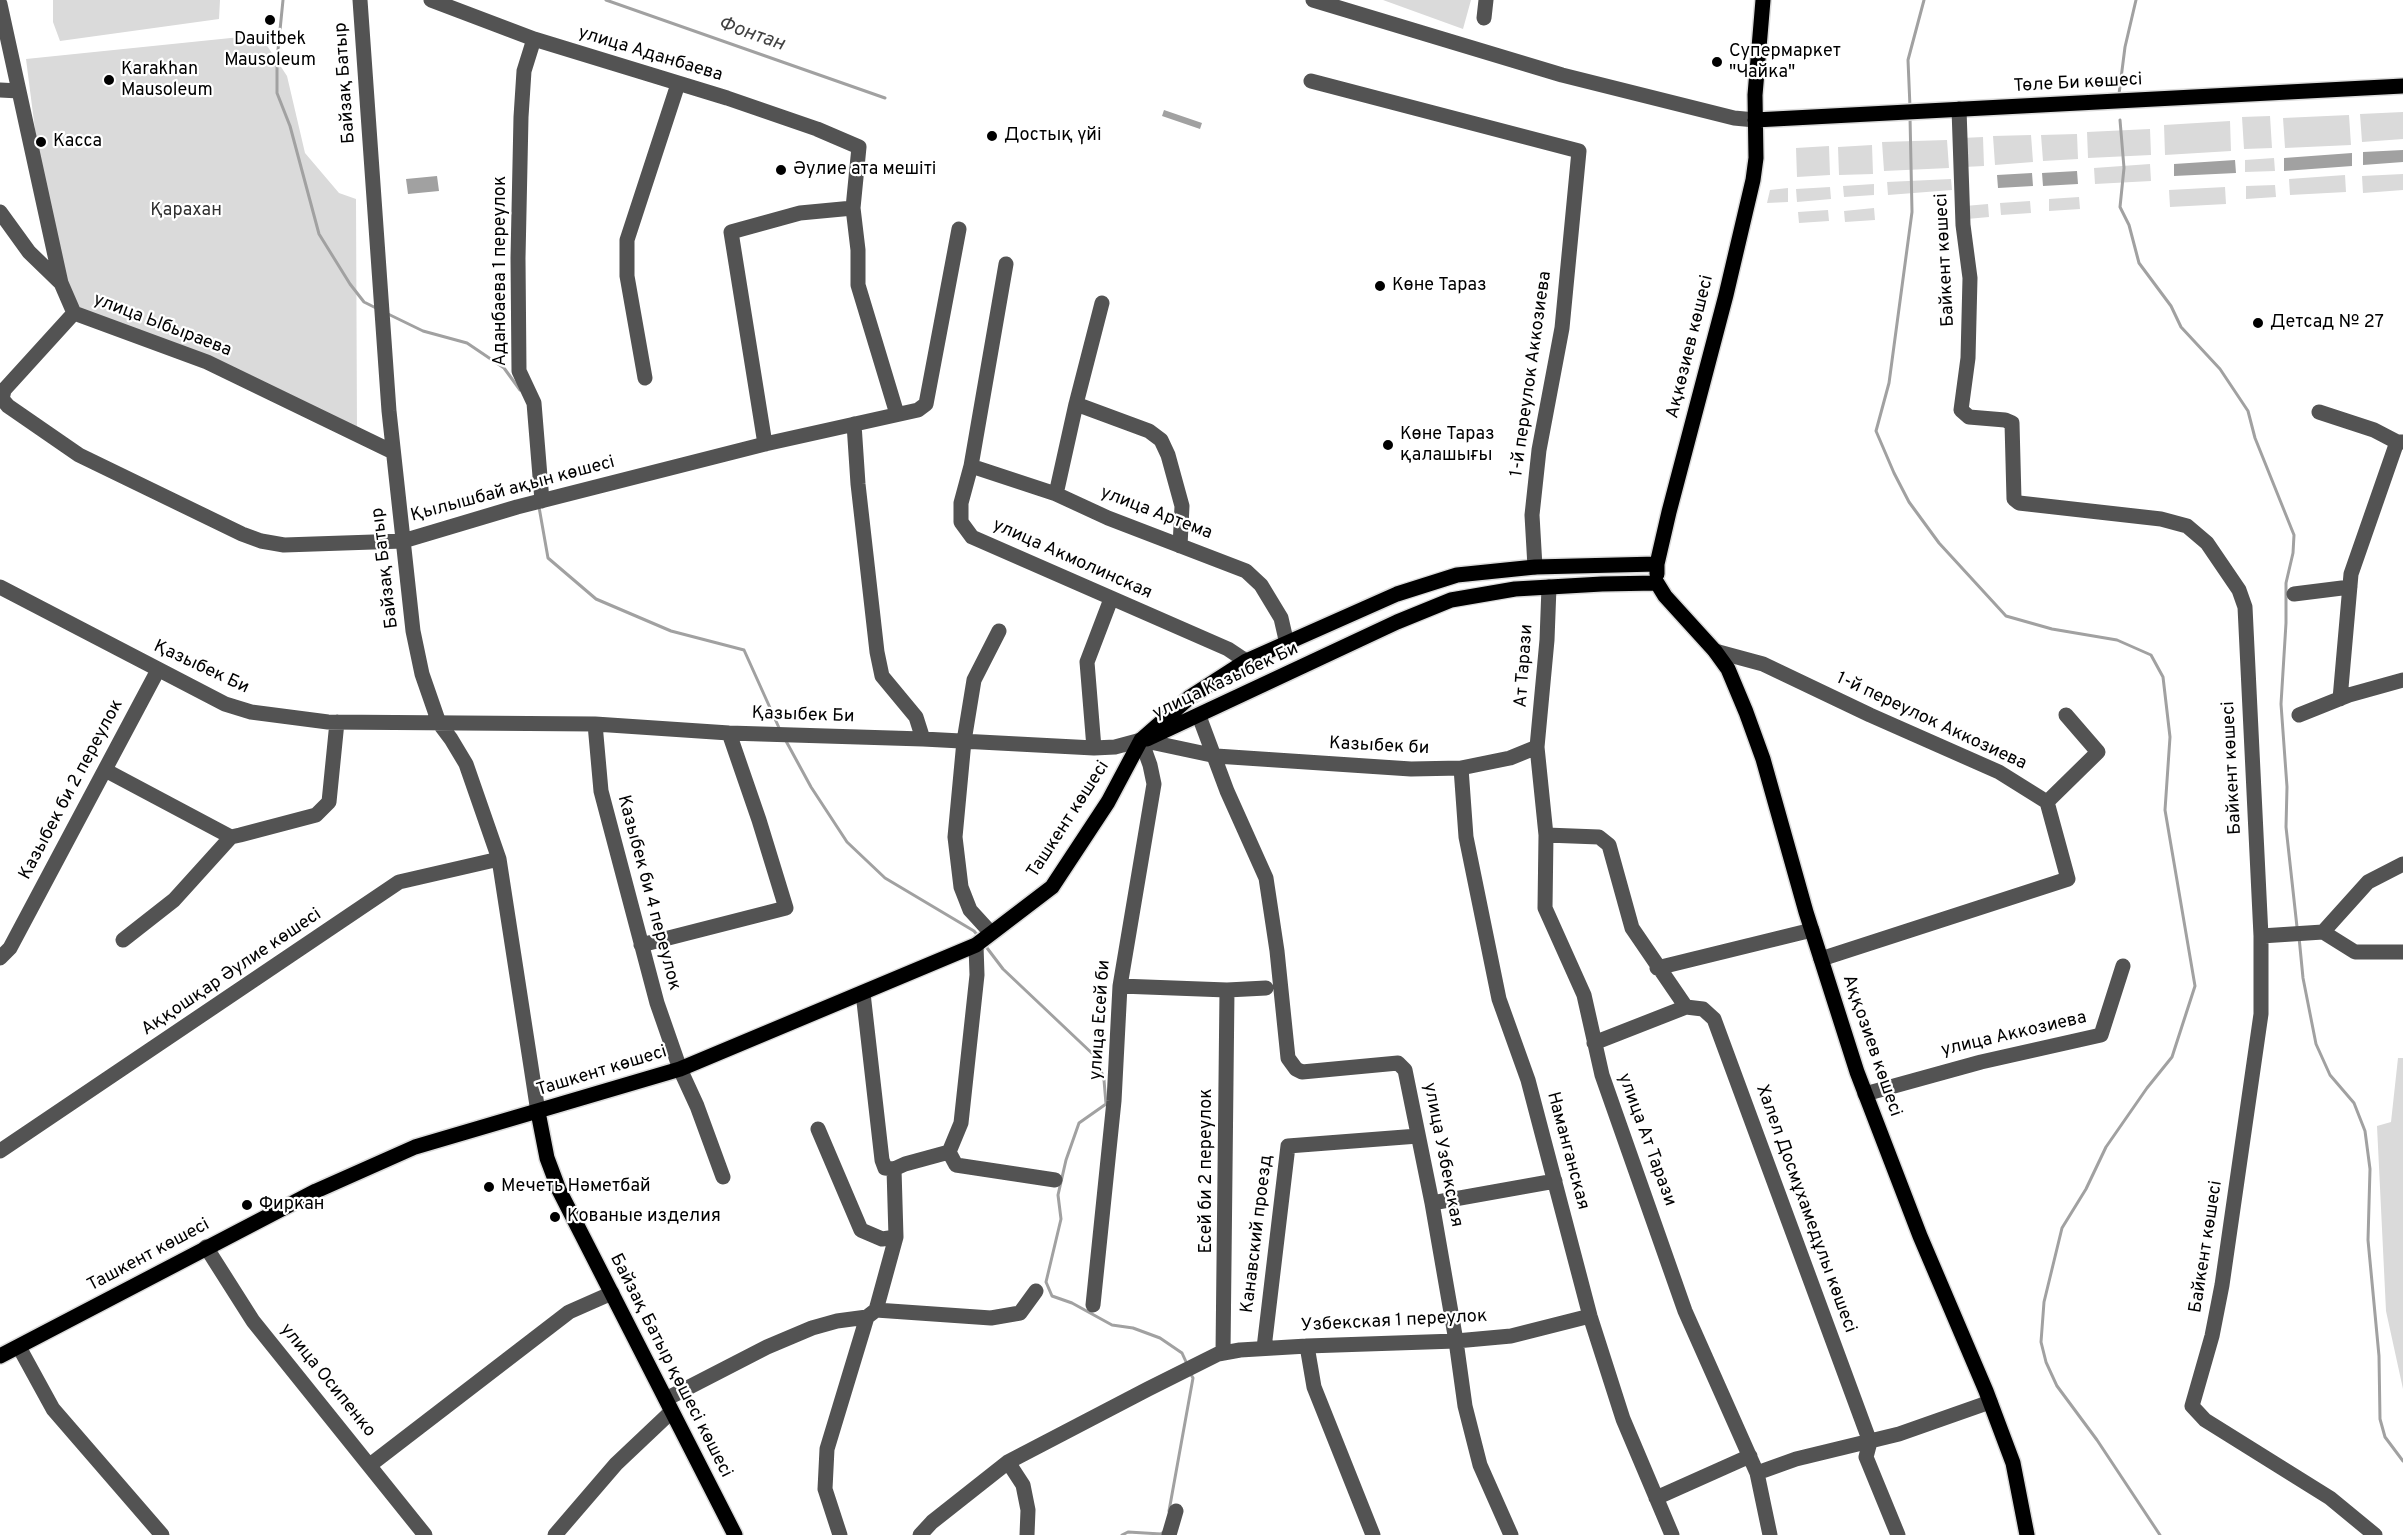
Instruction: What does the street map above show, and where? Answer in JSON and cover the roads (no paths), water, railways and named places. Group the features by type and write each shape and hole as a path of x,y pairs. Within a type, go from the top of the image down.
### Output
{"main road":[{"name":"Ақкөзиев көшесі","path":"1657,583 1657,564 1753,180 1756,158 1755,95 1763,0"},
{"name":"Төле Би көшесі","path":"1755,120 2403,86"},
{"name":"улица Казыбек Би","path":"1141,740 1190,696 1246,661 1387,598 1456,575 1535,567 1657,564"},
{"name":"улица Казыбек Би","path":"1141,740 1152,738 1398,622 1451,600 1548,587 1657,583"},
{"name":"Аққозиев көшесі","path":"1657,583 1665,596 1715,651 1737,688 1763,759 1812,930 1865,1094 1920,1236 1990,1402 2013,1463 2027,1535"},
{"path":"1387,598 1398,622"},
{"name":"Ташкент көшесі","path":"0,1356 316,1191 415,1148 680,1069 976,945 1052,887 1108,802 1141,740"},
{"name":"Байзақ Батыр қөшесі көшесі","path":"538,1112 547,1158 559,1190 735,1535"}],"street":[{"name":"Байзақ Батыр","path":"360,0 389,411 413,631 422,674 439,723 452,739 466,764 499,859 538,1112"},
{"name":"улица Аданбаева","path":"431,0 534,39 817,129 859,147 853,208"},
{"path":"1313,0 1562,75 1734,118 1755,120"},
{"path":"1484,18 1486,0"},
{"name":"улица Ыбыраева","path":"0,4 62,283 74,313 207,362 393,452"},
{"name":"Аданбаева 1 переулок","path":"534,39 524,71 521,117 518,258 519,371 534,403 542,501"},
{"name":"1-й переулок Аккозиева","path":"1311,81 1579,151 1562,328 1537,471 1532,515 1535,567"},
{"path":"645,378 627,276 627,240 678,84"},
{"path":"0,90 19,91"},
{"name":"Байкент көшесі","path":"1959,110 1963,225 1970,278 1968,358 1960,410 1970,417 2005,420 2012,423 2014,499 2019,503 2161,519 2181,524 2207,543 2240,590 2245,607 2261,936 2261,1014 2222,1285 2212,1336 2193,1406 2205,1420 2330,1498 2375,1535"},
{"path":"765,444 731,232 800,213 853,208 858,250 858,285 897,414"},
{"path":"0,212 29,252 62,283"},
{"name":"Қылышбай ақын көшесі","path":"74,313 4,390 2,399 78,455 261,541 285,545 403,541 542,501 765,444 918,410 926,404 959,229"},
{"name":"улица Акмолинская","path":"1005,264 971,466 961,503 961,522 972,537 1228,649 1246,661"},
{"path":"1056,494 1102,303"},
{"path":"1076,404 1149,431 1161,440 1168,455 1182,506 1180,546"},
{"path":"2319,412 2374,430 2400,442 2351,574 2340,699"},
{"path":"854,424 859,495 882,676 916,717 923,739"},
{"name":"улица Артема","path":"971,466 1056,494 1108,518 1246,571 1262,585 1281,618 1287,644"},
{"name":"Ат Тарази","path":"1538,747 1546,651 1548,587"},
{"path":"2294,594 2350,587"},
{"name":"Қазыбек Би","path":"0,588 225,704 251,712 337,722 595,724 729,733 923,739 1094,748 1115,747 1141,740"},
{"path":"1094,748 1087,662 1111,599"},
{"path":"992,933 970,910 961,886 955,837 964,741 974,680 999,631"},
{"name":"1-й переулок Аккозиева","path":"1715,651 1763,664 1870,715 1999,772 2047,802"},
{"name":"Казыбек би 2 переулок","path":"0,957 10,948 158,670"},
{"path":"2299,715 2340,699 2403,680"},
{"path":"1821,959 2068,879 2047,802 2098,752 2066,715"},
{"path":"1199,716 1216,756"},
{"path":"123,940 174,900 231,837 316,815 329,802 337,722"},
{"name":"Казыбек би 4 переулок","path":"595,724 601,790 657,1003 680,1069"},
{"path":"641,945 786,908 729,733"},
{"name":"Казыбек би","path":"1141,740 1216,756 1411,769 1461,768 1510,758 1538,747"},
{"name":"улица Есей би","path":"1093,1305 1114,1101 1120,987 1154,784 1141,740"},
{"name":"улица Ат Тарази","path":"1538,747 1546,835 1545,908 1584,995 1602,1075 1685,1311 1757,1473 1770,1535"},
{"name":"улица Узбекская","path":"1216,756 1227,791 1266,878 1277,951 1288,1058 1296,1069 1302,1072 1398,1063 1403,1066 1432,1203 1465,1406 1480,1465 1510,1535"},
{"name":"Наманганская","path":"1461,768 1466,837 1499,999 1528,1080 1590,1316 1623,1419 1672,1535"},
{"path":"105,770 231,837"},
{"path":"1546,835 1599,837 1609,845 1632,928 1657,968 1686,1007 1594,1043"},
{"name":"Аққошқар Әулие көшесі","path":"0,1151 399,882 499,859"},
{"path":"2322,932 2368,882 2403,864"},
{"path":"1657,968 1812,930"},
{"path":"2261,936 2322,932 2355,952 2403,952"},
{"path":"949,1152 961,1123 976,975 976,945"},
{"name":"улица Аккозиева","path":"1865,1094 1981,1062 2101,1035 2123,966"},
{"path":"1120,987 1227,990 1266,988"},
{"name":"Есей би 2 переулок","path":"1223,1353 1227,990"},
{"path":"863,993 882,1160 885,1168 894,1169 949,1152"},
{"name":"Халел Досмұхамедұлы көшесі","path":"1686,1007 1703,1009 1714,1019 1870,1442 1866,1457 1898,1535"},
{"path":"680,1069 697,1106 723,1177"},
{"path":"818,1129 861,1230 882,1239 896,1237"},
{"name":"Канавский проезд","path":"1264,1348 1288,1146 1418,1136"},
{"path":"949,1152 956,1165 1055,1180"},
{"path":"840,1535 825,1490 827,1449 896,1237 894,1169"},
{"path":"1432,1203 1555,1181"},
{"name":"улица Осипенко","path":"206,1247 253,1321 425,1535"},
{"path":"555,1535 669,1406 767,1347 812,1328 872,1313 991,1318 1020,1313 1036,1291"},
{"path":"370,1465 568,1312 612,1293"},
{"name":"Узбекская 1 переулок","path":"1008,1462 1223,1353 1264,1348 1456,1341 1511,1336 1590,1316"},
{"path":"1307,1346 1314,1387 1373,1535"},
{"path":"19,1347 52,1409 162,1535"},
{"path":"1757,1473 1796,1459 1870,1442 1990,1402"},
{"path":"1656,1498 1750,1456"},
{"path":"920,1535 932,1522 1008,1462 1023,1485 1028,1510 1027,1535"},
{"path":"1169,1535 1176,1511"}],"waterway":[{"path":"283,0 277,60 277,93 290,126 319,234 364,302 378,309"},
{"name":"Фонтан","path":"606,0 885,98"},
{"path":"1910,107 1908,60 1924,0"},
{"path":"2119,94 2125,47 2136,0"},
{"path":"1910,117 1912,212 1889,383 1876,431 1894,473 1909,502 1939,543 2006,616 2052,629 2117,640 2151,655 2163,677 2170,737 2165,810 2195,986 2172,1057 2147,1088 2106,1147 2086,1189 2062,1228 2044,1302 2041,1342 2046,1362 2057,1386 2097,1440 2160,1535"},
{"path":"2120,120 2124,168 2120,207 2129,225 2139,263 2171,306 2181,327 2220,369 2248,411 2255,438 2294,535 2293,553 2286,583 2281,704 2287,787 2286,827 2297,927"},
{"path":"386,313 423,331 467,343 504,368 520,390"},
{"path":"539,507 548,558 596,599 671,631 744,650 780,730"},
{"path":"786,741 811,787 847,842 885,878 974,931 979,937"},
{"path":"2299,937 2303,978 2316,1044 2330,1075 2354,1103 2365,1131 2370,1169 2368,1240 2379,1356 2380,1419 2385,1437 2403,1461"},
{"path":"984,944 1003,969 1097,1058 1104,1080 1106,1104 1079,1123 1066,1160 1058,1195 1061,1219 1046,1282 1052,1296 1072,1303 1112,1325 1133,1328 1160,1338 1182,1353 1187,1364"},
{"path":"1169,1511 1193,1378 1190,1373"},
{"path":"1122,1535 1128,1532 1161,1534 1165,1531"}],"place":[{"name":"Dauitbek Mausoleum","path":"270,20"},
{"name":"Супермаркет \"Чайка\"","path":"1717,62"},
{"name":"Karakhan Mausoleum","path":"109,80"},
{"name":"Достық үйі","path":"992,136"},
{"name":"Касса","path":"41,142"},
{"name":"Әулие ата мешіті","path":"781,170"},
{"name":"Көне Тараз","path":"1380,286"},
{"name":"Детсад № 27","path":"2258,323"},
{"name":"Көне Тараз қалашығы","path":"1388,445"},
{"name":"Мечеть Нәметбай","path":"489,1187"},
{"name":"Фиркан","path":"247,1205"},
{"name":"Кованые изделия","path":"555,1217"}],"park label":[{"name":"Қарахан","path":"186,211"}]}
